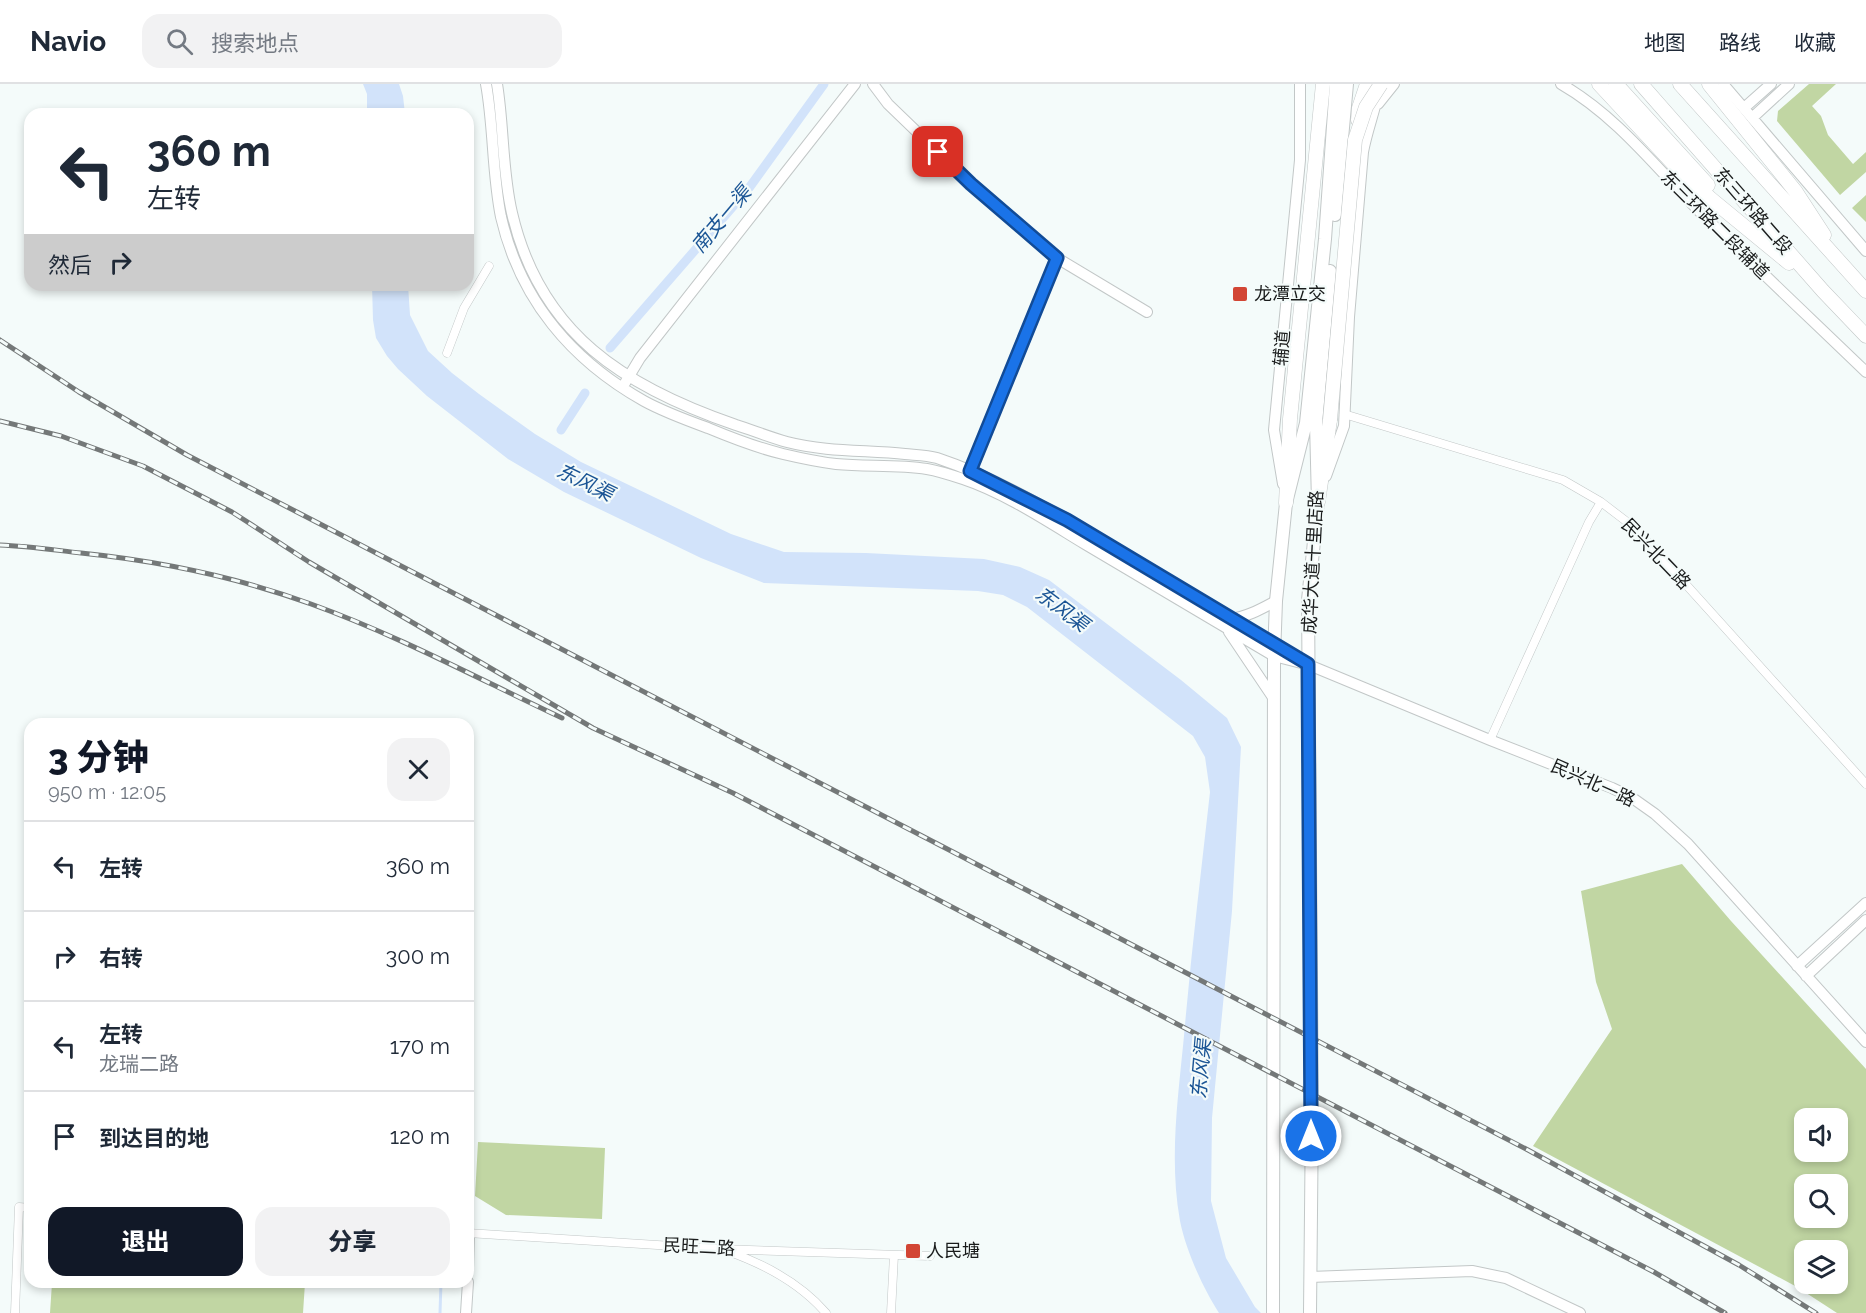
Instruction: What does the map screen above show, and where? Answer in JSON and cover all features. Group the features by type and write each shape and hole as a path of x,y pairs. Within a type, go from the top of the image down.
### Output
{"highway":[{"path":"1315,84 1319,117"},
{"path":"1286,503 1290,419 1323,84"},
{"path":"1318,502 1317,422 1359,108 1367,84"},
{"path":"1356,140 1366,107 1380,84"},
{"path":"1599,84 1682,165"},
{"path":"1616,84 1711,199 1823,291"},
{"name":"东三环路二段","path":"1641,84 1823,291 1866,336"},
{"name":"东三环路二段","path":"1680,84 1866,291"},
{"path":"1709,84 1740,112 1844,265"}],"main road":[{"path":"1317,422 1325,239 1336,84"},
{"path":"1317,422 1347,84"},
{"name":"成华大道十里店路","path":"1273,1313 1274,642 1276,601 1286,503 1317,422"},
{"name":"成华大道十里店路","path":"1310,1313 1312,1112 1308,600 1318,502"}],"street":[{"path":"486,84 495,177 501,216 512,255 526,287 546,317 571,348 601,373 646,402 733,438 782,454 836,464 882,465 968,475"},
{"path":"497,84 505,174 512,213 534,277 555,310 582,341 611,365 659,394 703,413 787,442 835,451 884,452 933,457 1228,623 1274,656 1308,664"},
{"path":"621,388 640,358 855,84"},
{"path":"873,84 888,104 971,184 1057,258 1147,312"},
{"name":"辅道","path":"1286,503 1274,430 1300,160 1300,84"},
{"path":"1318,502 1344,426 1349,317 1362,162 1366,135 1376,106 1380,84"},
{"path":"1376,106 1394,84"},
{"name":"东三环路二段辅道","path":"1561,84 1613,121 1707,220 1866,372"},
{"path":"1723,84 1740,112 1752,118 1866,251"},
{"path":"1740,112 1771,84"},
{"path":"1752,118 1790,84"},
{"path":"968,475 1057,258"},
{"path":"447,353 464,308 489,266"},
{"name":"民兴北二路","path":"1344,414 1563,480 1601,502 1635,528 1866,784"},
{"path":"1490,740 1589,522 1601,502"},
{"path":"1228,623 1276,601"},
{"path":"1228,623 1274,642 1308,664"},
{"path":"1228,623 1274,699"},
{"name":"民兴北一路","path":"1308,664 1631,797 1655,814 1688,843 1866,1042"},
{"path":"1797,966 1866,903"},
{"path":"1806,976 1866,921"},
{"path":"15,1313 20,1207 24,1207"},
{"name":"民旺二路","path":"474,1233 720,1249 930,1256"},
{"path":"720,1249 770,1269 800,1288 826,1313"},
{"path":"891,1313 894,1255"},
{"path":"1310,1277 1472,1271 1506,1278 1580,1313"},
{"path":"466,1313 468,1288"}],"green space":[{"path":"1809,84 1836,84 1812,106 1821,116 1828,135 1853,164 1866,152 1866,172 1840,195 1777,121 1778,111"},
{"path":"1866,195 1866,222 1852,208"},
{"path":"1682,864 1866,1069 1866,1313 1837,1313 1808,1294 1848,1294 1848,1240 1794,1240 1794,1285 1533,1146 1612,1029 1596,982 1581,891"},
{"path":"478,1142 605,1148 602,1219 506,1215 475,1196"},
{"path":"52,1288 305,1288 303,1313 50,1313"}],"water":[{"path":"363,84 399,84 404,108 367,108 367,94"},
{"name":"东风渠","path":"372,291 408,291 410,315 428,351 479,394 535,434 581,462 731,534 784,552 866,553 984,559 1020,567 1049,580 1181,680 1227,718 1241,747 1232,911 1212,1118 1211,1201 1226,1258 1255,1307 1261,1313 1219,1313 1191,1257 1180,1221 1177,1198 1175,1152 1177,1105 1210,792 1205,757 1193,736 1027,607 1003,595 978,591 764,583 701,558 564,492 508,459 427,396 387,356 376,338"}],"waterway":[{"name":"南支一渠","path":"610,348 749,188 824,84"},
{"name":"南支一渠","path":"561,430 585,393"},
{"path":"440,1313 441,1288"}],"railway":[{"path":"0,340 79,392 187,455 1528,1150 1739,1265 1816,1313"},
{"path":"0,421 61,436 143,466 232,512 309,562 593,728 733,793 1654,1272 1725,1313"},
{"path":"0,545 110,556 198,571 283,594 375,629 562,718"}],"place":[{"name":"龙潭立交","path":"1240,294"},
{"name":"人民塘","path":"913,1251"}],"route":[{"path":"938,152 971,184 1057,258 970,471 1067,520 1308,664 1311,1136"}]}
